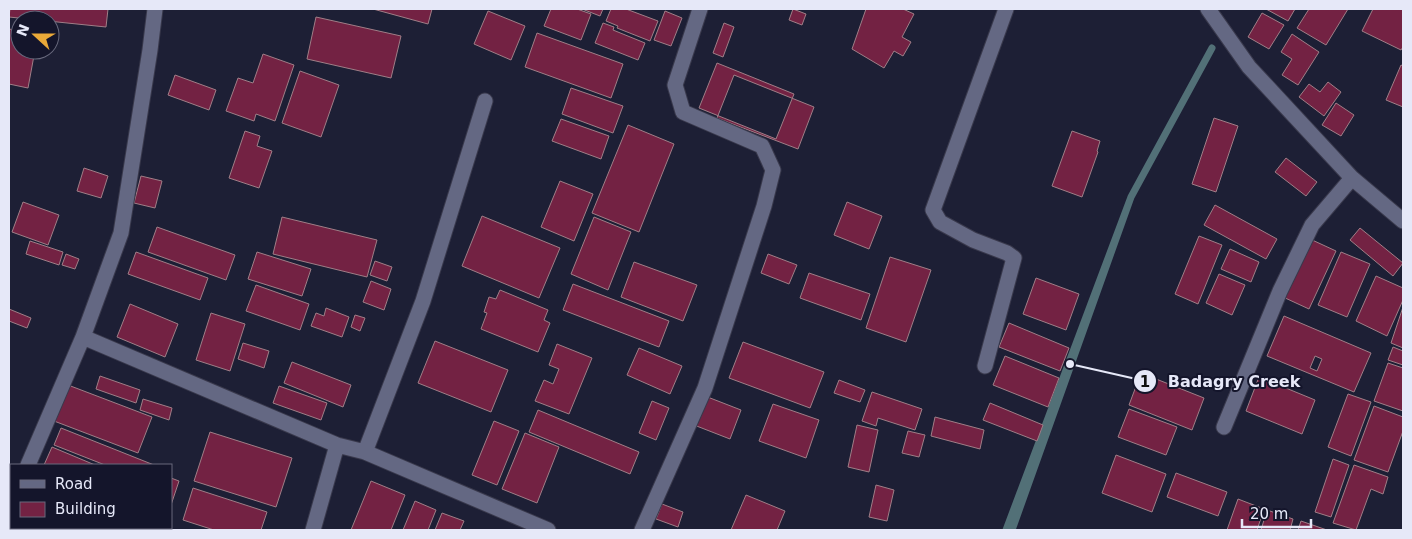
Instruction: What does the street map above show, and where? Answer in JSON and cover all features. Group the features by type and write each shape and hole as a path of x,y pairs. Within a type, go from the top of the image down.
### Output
{"street":[{"path":"28,464 84,337 121,233 155,9"},
{"path":"642,530 706,388 764,206 773,170 762,146 683,112 675,85 700,9"},
{"path":"985,366 1014,258 1007,253 973,240 940,222 934,210 1006,9"},
{"path":"1208,9 1249,67 1352,178 1403,221"},
{"path":"366,452 423,301 485,102"},
{"path":"1224,427 1280,291 1312,225 1352,178"},
{"path":"84,337 337,445 366,452 548,530"},
{"path":"313,530 337,445"}],"shaded area":[{"path":"1131,197 1012,530 1006,530"}],"building":[{"path":"10,9 108,9 106,27 60,22 60,10 10,10 9,17"},
{"path":"373,9 432,9 428,24"},
{"path":"551,9 577,9 591,14 581,40 544,26"},
{"path":"582,9 603,9 600,16"},
{"path":"611,9 626,9 658,21 650,41 617,28 618,26 606,21"},
{"path":"793,9 806,14 802,25 789,20"},
{"path":"866,9 903,9 914,14 902,37 911,42 903,56 894,51 884,68 852,49"},
{"path":"1266,9 1295,9 1288,21"},
{"path":"1309,9 1348,9 1326,45 1297,28"},
{"path":"1373,9 1403,9 1403,47 1401,50 1362,31"},
{"path":"488,11 525,26 511,60 474,44"},
{"path":"665,11 682,18 671,46 654,40"},
{"path":"1262,13 1284,25 1269,49 1248,37"},
{"path":"316,17 401,36 391,78 307,59"},
{"path":"603,23 614,27 613,30 645,43 638,60 595,43"},
{"path":"724,23 734,27 723,57 713,53"},
{"path":"9,29 10,60 33,60 28,88 9,84"},
{"path":"537,33 623,64 611,98 525,67"},
{"path":"1292,34 1319,52 1298,85 1282,75 1292,59 1281,52"},
{"path":"263,54 294,65 275,121 256,114 254,121 226,111 238,78 253,83"},
{"path":"717,63 794,94 776,139 699,108"},
{"path":"1401,65 1403,66 1403,107 1386,100"},
{"path":"300,71 339,85 321,137 282,123"},
{"path":"175,75 216,90 209,110 168,95"},
{"path":"734,75 814,107 798,149 717,118"},
{"path":"1328,82 1341,92 1324,116 1299,97 1309,84 1320,92"},
{"path":"571,88 623,106 613,133 562,114"},
{"path":"1336,103 1354,115 1341,136 1322,125"},
{"path":"1214,118 1238,126 1216,192 1192,184"},
{"path":"561,119 609,136 601,159 552,141"},
{"path":"628,125 674,144 639,232 592,213"},
{"path":"245,131 260,136 257,146 272,151 259,188 229,178"},
{"path":"1072,131 1100,141 1082,197 1052,186"},
{"path":"1286,158 1317,182 1306,196 1275,172"},
{"path":"84,168 108,176 101,198 77,191"},
{"path":"141,176 162,181 155,208 134,203"},
{"path":"560,181 593,194 574,241 541,227"},
{"path":"23,202 59,215 48,245 12,232"},
{"path":"847,202 882,216 869,249 834,235"},
{"path":"1215,205 1277,239 1266,259 1204,225"},
{"path":"482,216 560,248 539,298 462,266"},
{"path":"282,217 377,240 367,277 273,254"},
{"path":"594,217 631,232 608,290 571,274"},
{"path":"157,227 235,255 226,280 148,252"},
{"path":"1360,228 1403,263 1393,276 1350,240"},
{"path":"1199,236 1222,245 1198,304 1175,294"},
{"path":"1310,239 1336,251 1309,309 1283,297"},
{"path":"30,241 63,252 59,265 26,254"},
{"path":"1230,249 1259,262 1251,282 1221,269"},
{"path":"136,252 208,278 200,300 128,274"},
{"path":"257,252 311,269 302,296 248,279"},
{"path":"1341,252 1370,264 1347,317 1318,305"},
{"path":"66,254 79,259 75,269 62,265"},
{"path":"768,254 797,265 789,284 761,273"},
{"path":"890,257 931,270 906,342 866,328"},
{"path":"375,261 392,267 387,281 370,275"},
{"path":"634,262 697,285 683,321 621,297"},
{"path":"809,273 870,294 861,320 800,298"},
{"path":"1219,274 1245,285 1232,315 1206,303"},
{"path":"1376,276 1403,288 1403,300 1387,336 1356,321"},
{"path":"1036,278 1079,294 1066,330 1023,314"},
{"path":"371,281 391,289 384,310 363,302"},
{"path":"573,284 669,321 659,347 563,310"},
{"path":"256,285 309,304 300,330 246,311"},
{"path":"500,290 548,310 544,320 550,323 538,352 481,329 487,313 484,312 489,297 496,299"},
{"path":"130,304 178,324 165,357 117,337"},
{"path":"1403,307 1403,348 1391,343"},
{"path":"326,308 349,317 342,337 311,326 316,313 324,316"},
{"path":"9,309 31,318 27,328 9,321"},
{"path":"211,313 245,324 230,371 196,360"},
{"path":"355,315 365,318 360,331 351,327"},
{"path":"1284,316 1371,353 1354,392 1267,356","holes":["1315,356 1322,359 1317,371 1310,368"]},
{"path":"1009,323 1069,348 1060,371 999,347"},
{"path":"435,341 508,370 491,412 418,383"},
{"path":"743,342 824,372 810,408 729,378"},
{"path":"243,343 269,351 264,368 238,359"},
{"path":"557,344 592,358 569,414 535,401 544,380 553,384 559,369 549,365"},
{"path":"1393,347 1403,351 1403,365 1388,360"},
{"path":"639,348 682,366 670,394 627,375"},
{"path":"1005,356 1059,378 1048,407 993,385"},
{"path":"292,362 351,385 343,407 284,383"},
{"path":"1388,363 1403,368 1403,411 1374,401"},
{"path":"1141,373 1204,398 1192,430 1129,405"},
{"path":"100,376 140,390 136,403 96,389"},
{"path":"1259,377 1315,400 1302,434 1246,411"},
{"path":"839,380 865,390 860,402 834,393"},
{"path":"68,385 152,417 138,453 54,421"},
{"path":"279,386 327,403 321,420 273,403"},
{"path":"872,392 922,409 915,430 878,418 876,426 862,421"},
{"path":"1348,394 1371,402 1351,456 1328,447"},
{"path":"705,396 741,410 730,439 694,425"},
{"path":"143,399 172,408 169,420 140,410"},
{"path":"652,401 669,408 656,440 639,433"},
{"path":"990,403 1043,425 1037,441 983,420"},
{"path":"773,404 819,420 806,458 759,441"},
{"path":"1374,406 1403,417 1403,431 1388,472 1354,460"},
{"path":"1129,409 1177,427 1166,455 1118,437"},
{"path":"538,410 639,452 630,474 529,432"},
{"path":"935,417 984,430 980,449 931,436"},
{"path":"494,421 519,431 497,485 472,475"},
{"path":"857,425 878,430 869,472 848,467"},
{"path":"61,428 151,464 102,464 54,445"},
{"path":"908,431 925,435 919,457 902,453"},
{"path":"210,432 292,458 276,507 194,481"},
{"path":"525,433 559,447 537,503 502,489"},
{"path":"52,447 93,464 44,464"},
{"path":"1116,455 1166,474 1152,512 1102,493"},
{"path":"1333,459 1349,465 1331,517 1315,512"},
{"path":"1354,465 1388,477 1383,494 1371,489 1356,530 1333,523"},
{"path":"1176,473 1227,492 1218,516 1167,497"},
{"path":"172,478 179,481 172,502"},
{"path":"371,481 405,495 391,530 351,530"},
{"path":"876,485 894,490 887,521 869,517"},
{"path":"193,488 267,512 261,530 214,530 183,520"},
{"path":"746,495 785,511 777,530 731,530"},
{"path":"1238,499 1264,509 1257,530 1227,530"},
{"path":"415,501 436,510 428,530 403,530"},
{"path":"662,504 683,512 678,527 656,519"},
{"path":"1267,510 1293,519 1290,530 1261,530"},
{"path":"442,513 464,521 460,530 435,530"},
{"path":"1301,521 1327,530 1298,530"},
{"path":"59,529 62,530 23,530"},
{"path":"67,529 94,529 93,530"}],"waterway":[{"path":"1131,197 1212,48"},
{"path":"1006,530 1131,197 1012,530"}],"place":[{"name":"Badagry Creek","path":"1070,364"}]}
